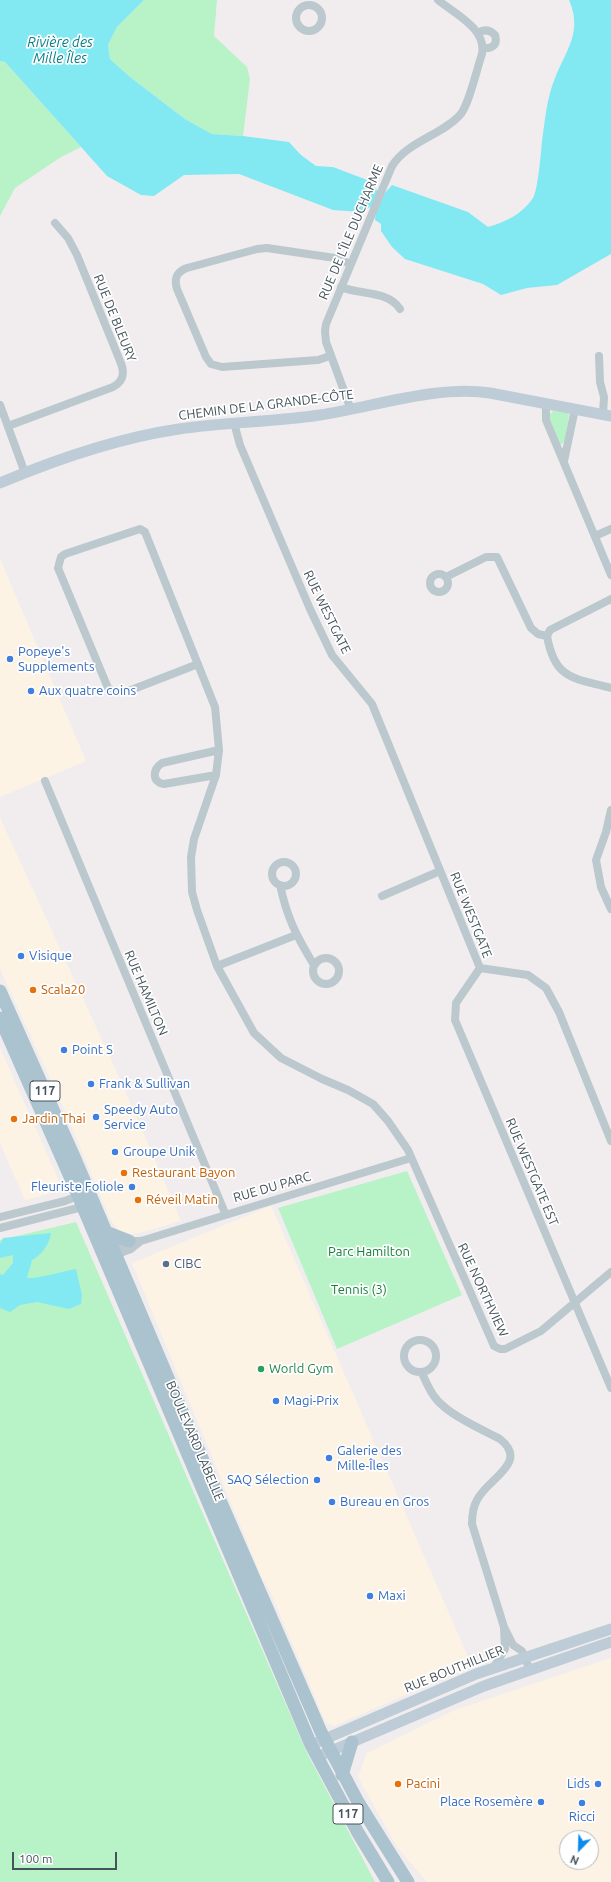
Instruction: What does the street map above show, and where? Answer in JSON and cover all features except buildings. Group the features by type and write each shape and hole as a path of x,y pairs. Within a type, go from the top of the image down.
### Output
{"main road":[{"name":"BOULEVARD LABELLE","path":"0,992 311,1745 357,1831 388,1882"},
{"name":"BOULEVARD LABELLE","path":"0,1018 86,1200 106,1232 109,1254 216,1491 324,1739 342,1775 376,1834 408,1882"},
{"path":"106,1232 135,1241"},
{"path":"342,1775 352,1742"}],"street":[{"path":"438,0 478,34 481,38 483,48 490,48 494,46 496,35 492,32 486,31 478,34"},
{"name":"RUE DE L'ÎLE DUCHARME","path":"350,410 330,356 325,338 325,327 392,166 400,155 453,121 462,113 483,48"},
{"name":"RUE DE BLEURY","path":"8,426 113,386 119,382 123,374 120,361 77,255 68,238 55,223"},
{"path":"330,356 318,360 222,367 211,364 206,357 177,289 176,278 180,272 187,268 262,248 335,258 351,264"},
{"path":"341,287 385,297 392,301 400,309"},
{"path":"599,356 600,382 607,415"},
{"name":"CHEMIN DE LA GRANDE-CÔTE","path":"0,483 91,449 128,439 179,429 305,417 437,393 462,390 490,393 607,415"},
{"path":"546,403 546,418 611,575"},
{"path":"0,405 25,473"},
{"path":"564,461 575,409"},
{"name":"RUE WESTGATE","path":"234,423 240,446 310,609 332,655 372,704 480,968"},
{"path":"198,664 126,692 114,692 108,688 58,568 60,557 140,529 145,532 198,664 215,707 219,750 216,775 194,839 191,857 192,892 217,966 254,1033 281,1058 322,1079 348,1090 373,1104 396,1132 411,1158"},
{"path":"595,536 611,529"},
{"path":"446,577 486,557 497,557 531,628 538,634 547,636"},
{"path":"611,599 550,630 547,636 555,660 565,674 576,680 611,688"},
{"path":"216,775 160,784 154,773 157,767 162,763 219,750"},
{"name":"RUE HAMILTON","path":"45,781 225,1213"},
{"path":"611,810 606,832 596,860 601,887 611,909"},
{"name":"RUE WESTGATE","path":"382,896 440,871"},
{"path":"280,885 285,909 296,935 314,966"},
{"path":"217,966 296,935"},
{"path":"480,968 528,975 546,988 559,1012 611,1141"},
{"name":"RUE WESTGATE EST","path":"480,968 456,1003 455,1020 530,1200 611,1388"},
{"name":"RUE DU PARC","path":"109,1254 135,1241 225,1213 259,1205 411,1158"},
{"name":"RUE NORTHVIEW","path":"411,1158 490,1339 495,1347 505,1349 531,1337 546,1327 611,1272"},
{"path":"0,1217 86,1200"},
{"path":"0,1228 86,1200"},
{"name":"RUE DU PARC","path":"109,1254 131,1249 135,1241"},
{"path":"422,1373 430,1370 434,1366 436,1356 435,1350 430,1343 420,1340 411,1342 407,1346 404,1358 407,1366 411,1370 422,1373 430,1390 440,1403 448,1410 500,1440 507,1445 510,1452 510,1460 506,1468 484,1489 477,1500 473,1509 472,1524 504,1628 514,1646 521,1649 530,1670"},
{"path":"496,1663 505,1649 504,1628"},
{"name":"RUE BOUTHILLIER","path":"311,1745 496,1663 525,1656 611,1629"},
{"name":"RUE BOUTHILLIER","path":"317,1757 477,1689 611,1642"},
{"path":"505,1649 510,1649 514,1646"}],"shaded area":[{"path":"0,559 86,761 0,797"},
{"path":"0,818 124,1088 181,1221 133,1234 119,1231 110,1219 66,1113 0,969"},
{"path":"0,1048 63,1190 25,1200 0,1143"},
{"path":"271,1206 472,1666 334,1726 326,1723 269,1589 262,1578 132,1263"},
{"path":"611,1658 611,1882 427,1882 397,1847 358,1777 367,1753 455,1710"}],"green space":[{"path":"144,0 217,0 214,36 247,67 250,79 243,136 212,134 185,119 130,77 110,59 108,45 117,27"},
{"path":"0,61 5,62 81,147 61,157 15,188 0,216"},
{"path":"553,411 568,413 569,415 565,440 562,444 560,444 550,419 550,414"},
{"name":"Parc Hamilton","path":"407,1171 462,1295 337,1349 278,1208"},
{"path":"76,1222 307,1753 375,1882 0,1882 0,1240"}],"water":[{"name":"Rivière des Mille Îles","path":"0,0 144,0 117,27 108,45 110,59 130,77 185,119 212,134 243,136 289,142 301,155 316,166 333,167 370,181 379,193 385,193 392,185 468,212 488,227 501,223 519,213 529,204 535,194 548,101 555,78 574,31 573,11 569,0 611,0 611,254 557,285 527,288 501,295 483,284 405,259 392,247 381,231 381,224 375,220 376,210 370,207 360,212 333,210 239,174 184,175 154,196 141,195 107,176 5,62 0,61"},
{"path":"51,1233 45,1248 32,1260 27,1278 76,1269 82,1295 81,1304 69,1309 37,1302 20,1305 10,1312 0,1308 0,1274 3,1275 13,1263 13,1255 0,1258 0,1244 3,1238"}],"place":[{"name":"Popeye's Supplements","path":"10,659"},
{"name":"Aux quatre coins","path":"31,691"},
{"name":"Visique","path":"21,956"},
{"name":"Scala20","path":"33,990"},
{"name":"Point S","path":"64,1050"},
{"name":"Frank & Sullivan","path":"91,1084"},
{"name":"Speedy Auto Service","path":"96,1117"},
{"name":"Jardin Thai","path":"14,1119"},
{"name":"Groupe Unik","path":"115,1152"},
{"name":"Restaurant Bayon","path":"124,1173"},
{"name":"Fleuriste Foliole","path":"132,1187"},
{"name":"Réveil Matin","path":"138,1200"},
{"name":"CIBC","path":"166,1264"},
{"name":"World Gym","path":"261,1369"},
{"name":"Magi-Prix","path":"276,1401"},
{"name":"Galerie des Mille-Îles","path":"329,1458"},
{"name":"SAQ Sélection","path":"317,1480"},
{"name":"Bureau en Gros","path":"332,1502"},
{"name":"Maxi","path":"370,1596"},
{"name":"Pacini","path":"398,1784"},
{"name":"Lids","path":"598,1784"},
{"name":"Place Rosemère","path":"541,1802"},
{"name":"Ricci","path":"582,1803"}],"park label":[{"name":"Tennis (3)","path":"359,1290"}]}
